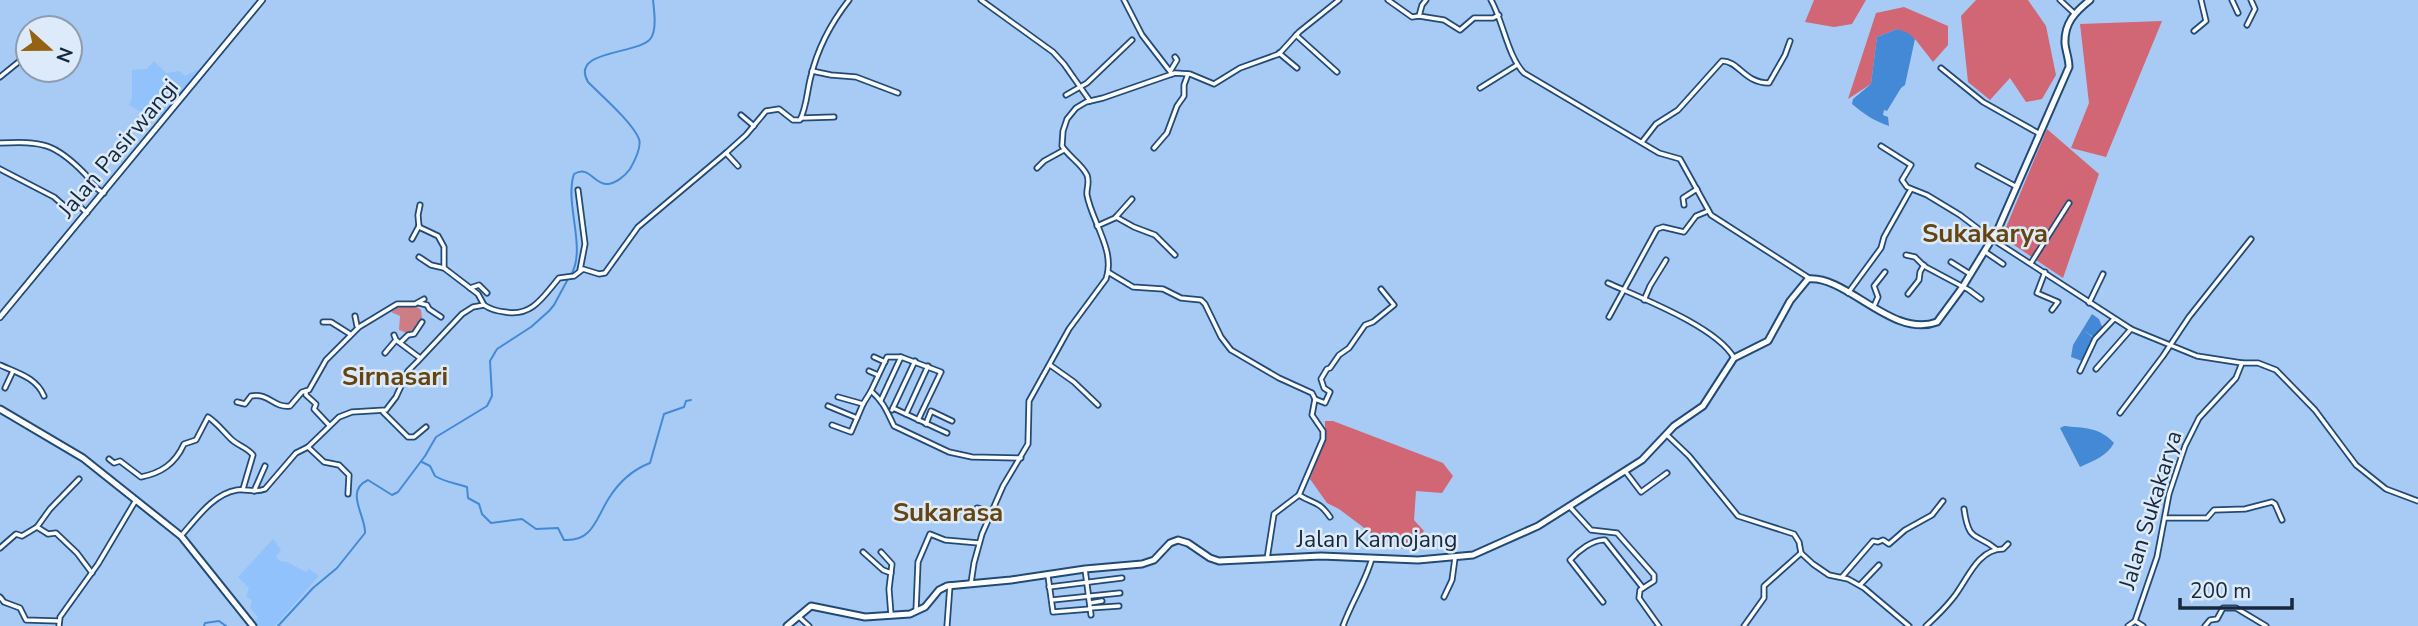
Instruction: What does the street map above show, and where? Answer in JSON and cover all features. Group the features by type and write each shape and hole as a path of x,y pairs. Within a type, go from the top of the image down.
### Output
{"main road":[{"path":"1809,278 1820,280 1909,324 1937,323 1992,239 2017,187 2069,67 2065,44 2066,30 2075,13 2090,0"},
{"name":"Jalan Kamojang","path":"950,585 1149,562 1170,543 1178,540 1216,560 1321,556 1408,560 1473,555 1505,542 1570,507 1642,460 1674,426 1706,403 1734,359 1768,341 1790,301 1809,278"},
{"path":"0,409 83,458 181,536 253,626"},
{"path":"787,626 811,606 865,617 916,612 925,607 939,590 950,585"}],"street":[{"name":"Jalan Pasirwangi","path":"1,314 262,0"},
{"path":"802,118 812,71 831,25 849,0"},
{"path":"981,0 1053,52 1090,101"},
{"path":"1124,0 1142,35 1171,72"},
{"path":"971,583 979,543 1003,486 1028,443 1028,404 1069,330 1106,279 1108,272 1108,258 1087,194 1087,175 1064,150 1061,142 1067,119 1076,108 1090,101 1171,72 1188,74 1213,85 1240,68 1279,53 1296,35 1339,0"},
{"path":"1388,0 1414,18 1419,16 1444,20 1460,30 1474,18 1499,16"},
{"path":"1419,16 1426,0"},
{"path":"1491,0 1517,65 1527,75 1660,153 1680,159 1713,216 1809,278"},
{"path":"2060,0 2075,13"},
{"path":"2194,31 2207,21 2201,0"},
{"path":"2232,0 2238,13"},
{"path":"2247,25 2255,9 2251,0"},
{"path":"1296,35 1337,72"},
{"path":"1066,94 1081,88 1132,40"},
{"path":"1642,142 1656,124 1678,110 1721,61 1729,62 1751,80 1769,83 1790,41"},
{"path":"1279,53 1297,68"},
{"path":"1171,72 1177,60 1175,57"},
{"path":"1480,88 1517,65"},
{"path":"0,77 14,66"},
{"path":"1941,68 1983,102 2040,134"},
{"path":"812,71 856,77 898,93"},
{"path":"1154,148 1167,133 1177,106 1184,96 1188,74"},
{"path":"419,257 431,265 444,268 478,294 484,305 495,311 524,313 539,301 559,278 574,276 583,269 605,273 638,227 726,153 766,111 779,108 793,120 834,117"},
{"path":"741,115 754,126"},
{"path":"0,143 39,143 59,150 68,156 94,188 104,193"},
{"path":"1881,146 1911,165 1902,181 1911,189 1960,215 1992,239 2131,329 2197,356 2258,363 2276,370 2315,410 2356,465 2377,483 2418,501"},
{"path":"1037,167 1044,160 1064,150"},
{"path":"726,153 738,166"},
{"path":"1978,166 2017,187"},
{"path":"0,169 54,197 70,212 78,205 87,213"},
{"path":"1684,205 1683,198 1697,189"},
{"path":"1848,293 1881,248 1884,237 1911,189"},
{"path":"578,190 585,244 580,272"},
{"path":"1097,226 1117,216 1132,199"},
{"path":"2031,263 2069,204"},
{"path":"412,239 419,226 420,205"},
{"path":"1609,317 1657,229 1662,227 1684,232 1696,216 1708,211"},
{"path":"1117,216 1153,235 1175,255"},
{"path":"419,226 438,236 444,247 444,268"},
{"path":"2120,413 2189,317 2251,239"},
{"path":"1984,251 2004,264"},
{"path":"1906,255 1915,257 1981,299"},
{"path":"1644,300 1666,260"},
{"path":"1951,262 1970,274"},
{"path":"1909,295 1919,280 1919,273 1924,265"},
{"path":"1108,272 1133,287 1163,289 1181,298 1201,300 1231,350 1279,378 1312,393 1315,399 1312,415 1323,435 1308,480 1300,495 1274,514 1268,559"},
{"path":"1873,307 1878,296 1874,286 1885,272"},
{"path":"2045,272 2037,294 2058,302 2052,310"},
{"path":"2089,303 2103,274"},
{"path":"1608,282 1710,335 1731,352 1734,359"},
{"path":"470,288 479,285 487,293"},
{"path":"1315,399 1325,403 1330,394 1323,387 1321,379 1326,369 1349,348 1365,324 1373,322 1394,305 1381,289"},
{"path":"237,402 245,404 251,396 261,395 278,405 289,406 302,392 309,390 326,360 357,326 397,303 422,301 441,317"},
{"path":"350,334 397,304 422,301"},
{"path":"181,536 220,495 243,489 265,489 296,453 308,447 344,414 383,412 393,402 408,372 420,358 462,314 484,305"},
{"path":"355,316 357,326"},
{"path":"2080,371 2095,339 2114,319"},
{"path":"323,322 331,322 350,334"},
{"path":"385,353 398,341 414,334 422,322"},
{"path":"2096,369 2131,329"},
{"path":"394,334 398,341 420,358"},
{"path":"881,400 901,356"},
{"path":"832,425 851,432 887,357 901,356 941,372 918,420"},
{"path":"874,357 885,362"},
{"path":"890,413 915,360"},
{"name":"Jalan Sukakarya","path":"2143,626 2135,621 2157,557 2174,478 2192,431 2202,414 2236,378 2242,363"},
{"path":"0,365 20,373 36,384 44,396"},
{"path":"1050,365 1074,382 1098,405"},
{"path":"906,414 928,366"},
{"path":"5,388 13,371"},
{"path":"869,371 878,375"},
{"path":"306,391 306,395 316,404 314,410 329,425"},
{"path":"871,391 890,413 894,426 949,452 972,457 1021,458"},
{"path":"838,397 863,404"},
{"path":"828,406 857,418"},
{"path":"893,408 947,433"},
{"path":"926,424 931,411 952,421"},
{"path":"383,412 408,437 414,437 426,427"},
{"path":"109,459 114,463 119,460 141,477 161,472 179,454 184,444 196,440 208,417 232,440 248,448 253,455 243,489"},
{"path":"1667,435 1689,456 1736,514 1746,520 1758,521 1794,534 1800,542 1801,553 1821,570 1860,585 1909,626"},
{"path":"308,447 324,462 339,465 349,475 348,494"},
{"path":"254,491 265,466"},
{"path":"1625,471 1641,492 1667,472"},
{"path":"0,548 16,534 22,536 37,527 79,479"},
{"path":"1300,495 1320,504 1330,517"},
{"path":"26,620 58,624 136,498"},
{"path":"1842,577 1872,541 1885,540 1889,544 1905,530 1932,515 1942,501"},
{"path":"2165,517 2207,518 2214,510 2245,509 2272,502 2282,520"},
{"path":"1570,507 1591,530 1616,533 1655,577 1654,581 1643,588 1639,598 1659,626"},
{"path":"977,508 993,512"},
{"path":"1964,509 1972,534 1996,549 2003,550 2008,544"},
{"path":"37,527 48,534 56,533 77,553 92,573"},
{"path":"916,612 918,562 928,536 931,534 944,539 979,543"},
{"path":"1603,602 1570,560 1592,542 1605,540 1643,588"},
{"path":"1926,626 1953,598 1974,565 1996,549"},
{"path":"863,552 883,570 891,573"},
{"path":"881,552 891,562 891,615"},
{"path":"1744,626 1764,598 1764,586 1801,553"},
{"path":"1343,626 1372,558"},
{"path":"1444,597 1452,580 1455,558"},
{"path":"1860,585 1879,565"},
{"path":"1085,569 1091,615"},
{"path":"1048,574 1054,613 1090,607 1119,606"},
{"path":"1049,587 1122,578"},
{"path":"947,626 950,585"},
{"path":"1052,600 1120,593"},
{"path":"1,599 19,607 26,626"},
{"path":"1090,607 1102,601"},
{"path":"2205,626 2210,620 2217,619 2223,608 2231,607 2266,626"},
{"path":"798,616 809,626"},
{"path":"2128,626 2135,621"}],"shaded area":[{"path":"1814,0 1866,0 1852,24 1834,27 1805,22"},
{"path":"1976,0 2028,0 2046,26 2056,75 2042,99 2026,102 2010,78 1990,100 1968,82 1961,16"},
{"path":"1904,7 1948,26 1948,45 1933,62 1915,39 1897,29 1877,37 1871,84 1848,99 1876,13"},
{"path":"2162,21 2106,157 2071,148 2089,103 2080,24"},
{"path":"1897,29 1915,39 1905,85 1887,111 1884,110 1883,115 1888,117 1889,126 1869,117 1852,104 1853,99 1871,84 1877,37"},
{"path":"154,61 166,73 180,71 185,76 197,70 200,72 159,122 129,105 132,98 132,70 147,69"},
{"path":"2047,129 2099,174 2063,278 2002,237"},
{"path":"400,305 415,305 421,310 422,318 412,335 399,330 400,316 391,312"},
{"path":"2092,314 2099,319 2103,329 2095,338 2083,330 2095,339 2082,361 2071,357 2073,345"},
{"path":"1325,421 1333,421 1443,463 1453,476 1442,493 1416,491 1414,520 1424,531 1410,549 1395,548 1327,503 1310,479 1325,441"},
{"path":"2064,426 2097,431 2114,443 2104,455 2080,467 2060,428"},
{"path":"273,539 281,550 276,557 280,561 306,572 309,569 319,576 275,626 257,626 254,622 258,617 250,608 252,600 246,597 249,588 238,577"}],"waterway":[{"path":"571,275 577,252 572,198 574,174 584,172 602,183 613,183 630,169 639,146 636,132 588,82 585,71 588,64 597,58 634,47 651,38 655,25 653,0"},
{"path":"278,626 313,588 337,568 365,533 357,497 361,485 368,480 392,495 398,492 436,437 487,406 492,396 490,361 497,349 531,327 549,311 568,279"},
{"path":"422,462 430,466 435,476 467,487 468,498 479,504 482,514 491,523 522,519 536,529 558,528 564,540 574,540 588,533 622,482 637,469 650,463 664,414 684,407 686,401 691,400"},
{"path":"204,626 205,623 219,621 226,626"}],"district":[{"name":"Sukakarya","path":"1985,233"},
{"name":"Sirnasari","path":"395,376"},
{"name":"Sukarasa","path":"948,512"}]}
